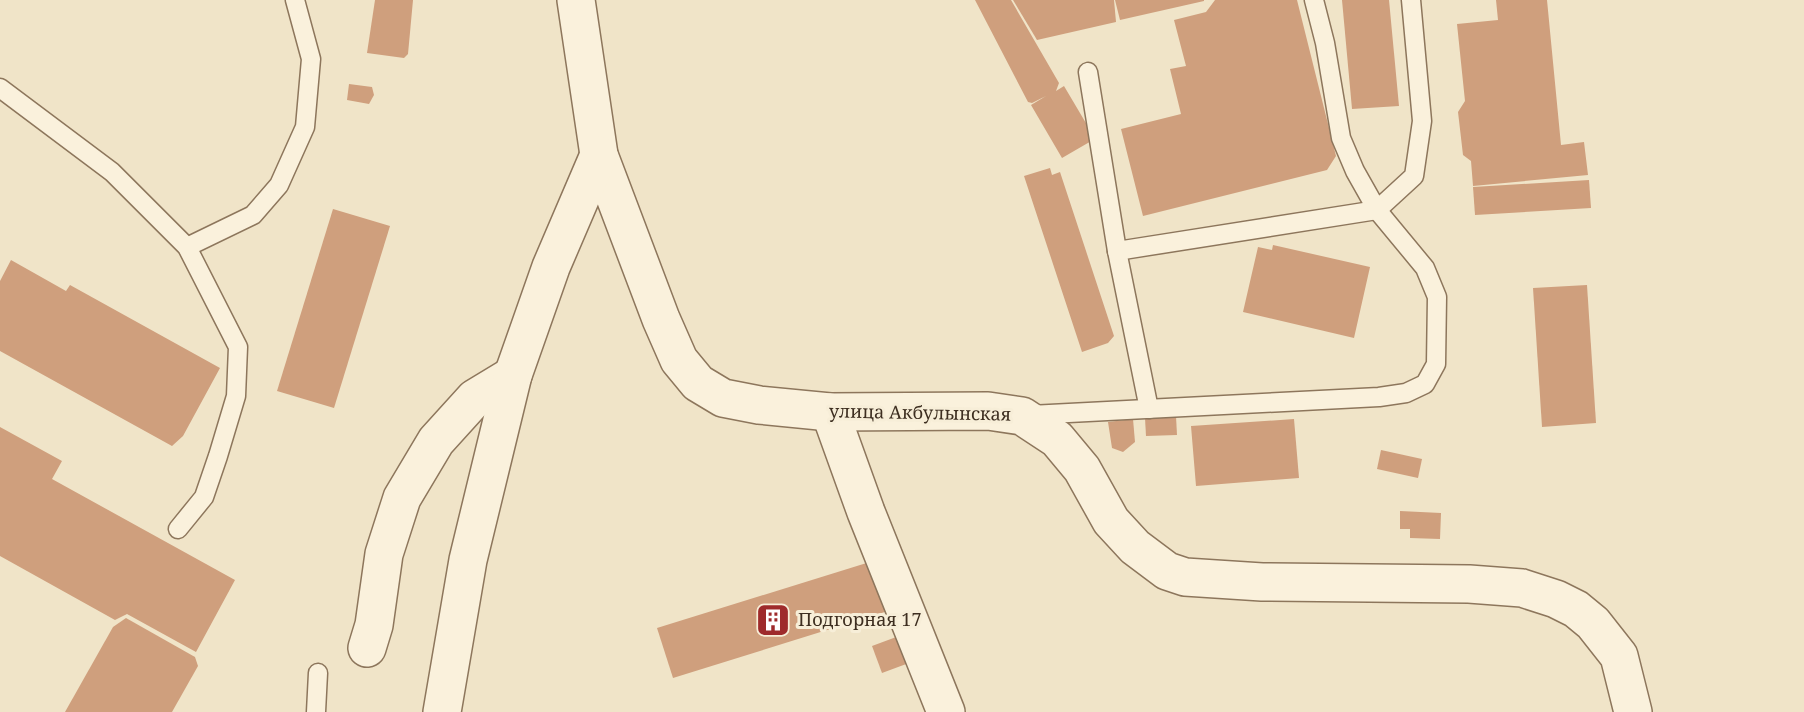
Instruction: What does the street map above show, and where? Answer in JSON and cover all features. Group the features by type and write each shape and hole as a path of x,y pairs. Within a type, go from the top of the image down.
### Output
{"street":[{"name":"улица Акбулынская","path":"576,0 599,155 674,350 698,383 723,398 759,405 830,412 988,411 1022,415 1057,439 1082,470 1111,521 1135,547 1167,571 1199,580 1469,584 1522,588 1556,598 1576,608 1593,623 1619,656 1633,712"},
{"path":"442,712 468,560 513,375 551,267 599,155"},
{"path":"368,648 384,554 402,498 436,440 475,398 513,375"},
{"path":"830,412 866,512 946,712"}],"lane":[{"path":"187,247 253,215 279,185 305,127 311,59 295,0"},
{"path":"1022,415 1379,397 1406,393 1425,384 1436,364 1437,298 1425,268 1377,211 1355,172 1341,138 1325,43 1314,0"},
{"path":"1117,251 1377,211 1414,176 1422,121 1411,0"},
{"path":"1088,72 1117,251 1149,409"},
{"path":"0,88 112,172 187,247 238,347 236,397 218,456 204,498 178,528"},
{"path":"316,712 318,673"}],"building":[{"path":"375,0 413,0 408,54 404,58 367,53"},
{"path":"975,0 1011,0 1059,83 1056,91 1064,86 1093,135 1093,140 1062,158 1031,105 1046,96 1032,103 1028,102"},
{"path":"1013,0 1114,0 1116,22 1037,40"},
{"path":"1115,0 1204,0 1204,1 1120,20"},
{"path":"1215,0 1297,0 1336,156 1327,170 1143,216 1121,129 1181,114 1170,69 1186,66 1174,20 1206,12"},
{"path":"1342,0 1389,0 1399,106 1352,109"},
{"path":"1496,0 1547,0 1561,145 1584,142 1588,175 1473,186 1471,161 1463,155 1458,112 1465,101 1457,24 1498,20"},
{"path":"349,84 372,87 374,95 369,104 347,100"},
{"path":"1050,168 1052,175 1060,172 1114,336 1108,343 1082,352 1024,176"},
{"path":"1589,180 1591,208 1475,215 1473,187"},
{"path":"333,209 390,226 334,408 277,391"},
{"path":"1273,245 1370,267 1354,338 1243,312 1258,247 1272,250"},
{"path":"11,260 66,291 70,285 220,368 183,436 172,446 0,351 0,281"},
{"path":"1587,285 1596,423 1542,427 1533,288"},
{"path":"1176,416 1177,435 1146,436 1145,418"},
{"path":"1133,419 1135,442 1123,452 1112,448 1108,422"},
{"path":"1294,419 1299,478 1196,486 1191,426"},
{"path":"0,427 62,461 52,479 235,580 196,652 127,614 115,620 0,556"},
{"path":"1381,450 1422,459 1418,478 1377,469"},
{"path":"1400,511 1441,513 1440,539 1410,538 1410,529 1400,529"},
{"name":"Подгорная 17","path":"873,561 888,611 673,678 657,628"},
{"path":"126,618 195,657 198,666 172,712 65,712 113,627"},
{"path":"907,633 917,660 882,673 872,646"}],"place":[{"name":"Подгорная 17","path":"773,620"}]}
